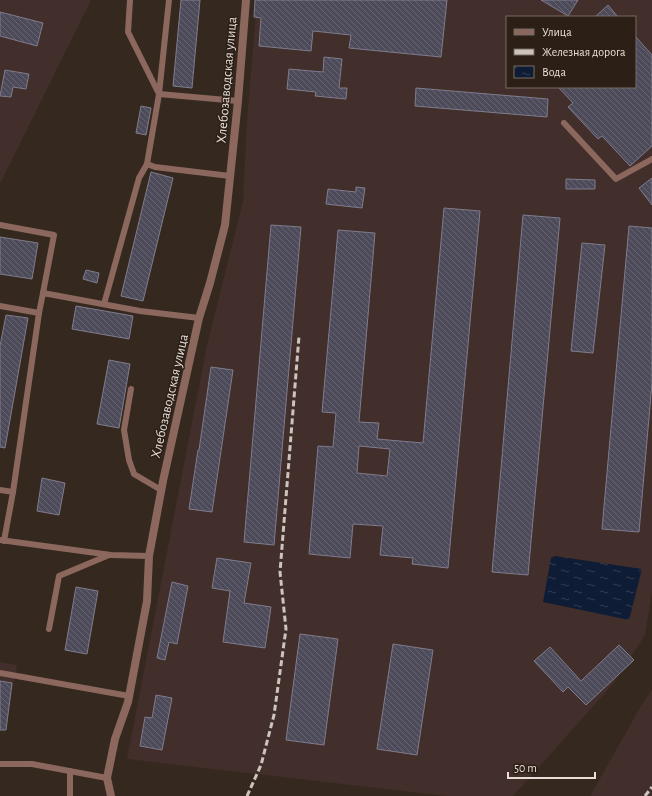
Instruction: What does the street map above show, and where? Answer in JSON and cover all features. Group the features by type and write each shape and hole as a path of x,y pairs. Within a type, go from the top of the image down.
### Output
{"street":[{"name":"Хлебозаводская улица","path":"111,796 107,778 115,739 128,702 148,601 149,556 161,490 199,318 225,225 238,101 246,0"}],"lane":[{"path":"130,0 128,32 159,94"},
{"path":"104,304 139,178 147,164 159,94 168,0"},
{"path":"159,94 238,101"},
{"path":"564,123 616,179 652,159"},
{"path":"147,164 155,167 230,176"},
{"path":"0,225 54,235 39,313 13,492 2,541 111,555 149,556"},
{"path":"43,293 140,311 199,318"},
{"path":"0,306 39,313"},
{"path":"131,389 124,430 129,460 134,474 161,490"},
{"path":"0,490 13,492"},
{"path":"49,629 59,576 111,555"},
{"path":"0,673 129,696"},
{"path":"0,764 32,764 107,778"},
{"path":"70,771 70,796"}],"shaded area":[{"path":"0,0 91,0 0,184"},
{"path":"257,0 652,0 652,592 645,635 613,684 513,796 446,796 127,759 207,345 243,202 247,121"},
{"path":"0,662 17,665 7,720 0,718"},
{"path":"652,690 652,796 590,796 641,706"}],"water":[{"path":"555,556 642,569 629,620 543,602 551,558"}],"building":[{"path":"181,0 200,0 192,88 173,86"},
{"path":"255,0 447,0 441,57 349,48 351,35 313,31 311,51 259,46 261,18 254,17"},
{"path":"541,0 578,0 568,16"},
{"path":"608,5 617,16 596,16"},
{"path":"0,12 43,23 37,46 0,36"},
{"path":"636,37 652,55 652,146 630,166 602,136 598,139 568,107 573,103 559,88 636,88"},
{"path":"324,57 342,59 339,88 347,88 346,99 315,96 316,92 287,89 289,69 323,72"},
{"path":"5,70 29,74 26,89 13,87 11,97 0,96"},
{"path":"416,88 548,99 547,117 415,106"},
{"path":"141,106 151,108 146,135 136,133"},
{"path":"151,172 173,178 143,301 121,296"},
{"path":"652,178 652,205 639,188"},
{"path":"566,179 595,180 595,189 566,189"},
{"path":"356,187 365,188 362,208 326,204 328,189 356,192"},
{"path":"444,208 480,211 448,568 412,564 413,558 380,555 383,526 353,524 350,558 309,554 318,446 333,447 336,413 322,412 338,230 375,233 359,422 379,423 377,439 423,443","holes":["359,446 390,449 387,476 357,473"]},
{"path":"523,215 560,218 528,575 492,572"},
{"path":"271,225 301,227 274,545 244,542"},
{"path":"629,226 652,228 652,383 639,532 602,529"},
{"path":"0,237 38,243 32,279 0,274"},
{"path":"582,243 605,245 593,353 571,351"},
{"path":"86,270 99,273 97,283 83,279"},
{"path":"76,306 133,316 129,339 72,329"},
{"path":"6,315 28,318 5,448 0,447 0,346"},
{"path":"109,360 130,364 119,428 97,424"},
{"path":"211,367 233,370 212,512 189,509"},
{"path":"42,478 65,483 59,515 37,511"},
{"path":"217,558 251,563 244,603 271,607 265,648 223,642 230,591 212,588"},
{"path":"172,582 188,586 177,644 169,642 165,660 157,658"},
{"path":"76,587 98,591 87,654 65,650"},
{"path":"300,634 338,639 324,745 286,740"},
{"path":"393,644 433,650 417,755 377,749"},
{"path":"619,645 634,660 586,705 568,687 563,692 534,661 550,647 581,681"},
{"path":"0,681 12,683 6,730 0,730"},
{"path":"156,695 172,698 162,750 140,746 145,717 152,718"}],"railway":[{"path":"247,796 261,765 274,715 286,629 280,572 299,336"},
{"path":"645,796 652,787"}]}
